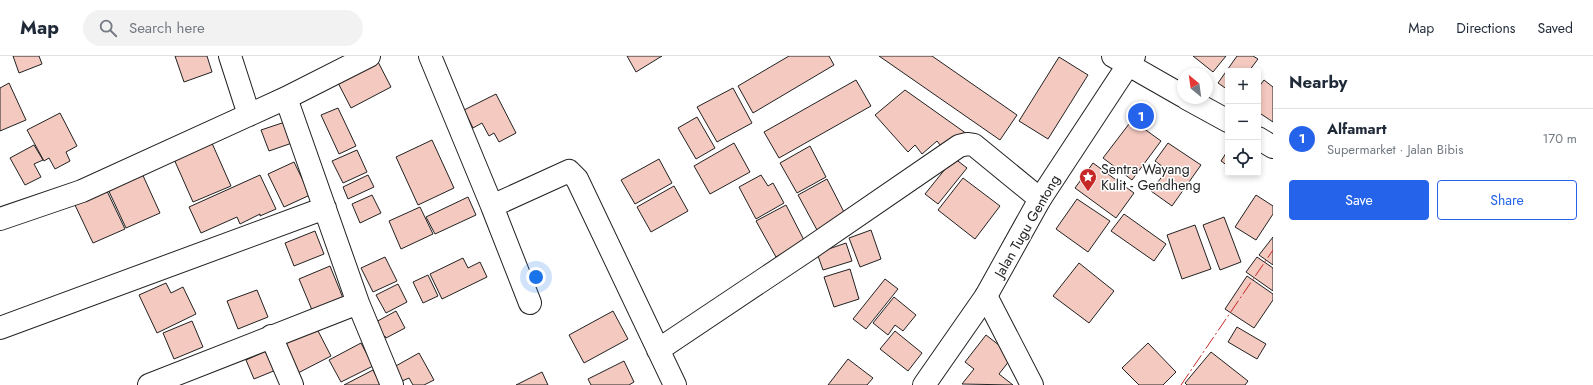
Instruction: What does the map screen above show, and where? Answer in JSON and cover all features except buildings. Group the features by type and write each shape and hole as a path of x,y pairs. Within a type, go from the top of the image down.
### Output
{"street":[{"path":"230,56 249,115"},
{"path":"0,219 82,191 286,98 369,56"},
{"path":"430,56 492,206 530,304"},
{"path":"1125,59 1177,92"},
{"name":"Jalan Tugu Gentong","path":"924,385 986,296 1040,199 1125,59"},
{"path":"286,98 358,304 392,385"},
{"path":"1197,104 1225,119"},
{"path":"1261,140 1273,147"},
{"path":"658,350 802,254 959,146 967,144 974,145 1040,199"},
{"path":"492,206 569,171 574,174 675,385"},
{"path":"0,328 325,208"},
{"path":"986,296 1032,385"},
{"path":"149,385 188,378 271,336 358,304"},
{"path":"271,336 292,385"}],"power":[{"path":"1181,385 1273,250"}],"place":[{"name":"Alfamart","path":"1141,116"},
{"name":"Sentra Wayang Kulit - Gendheng","path":"1088,192"}]}
